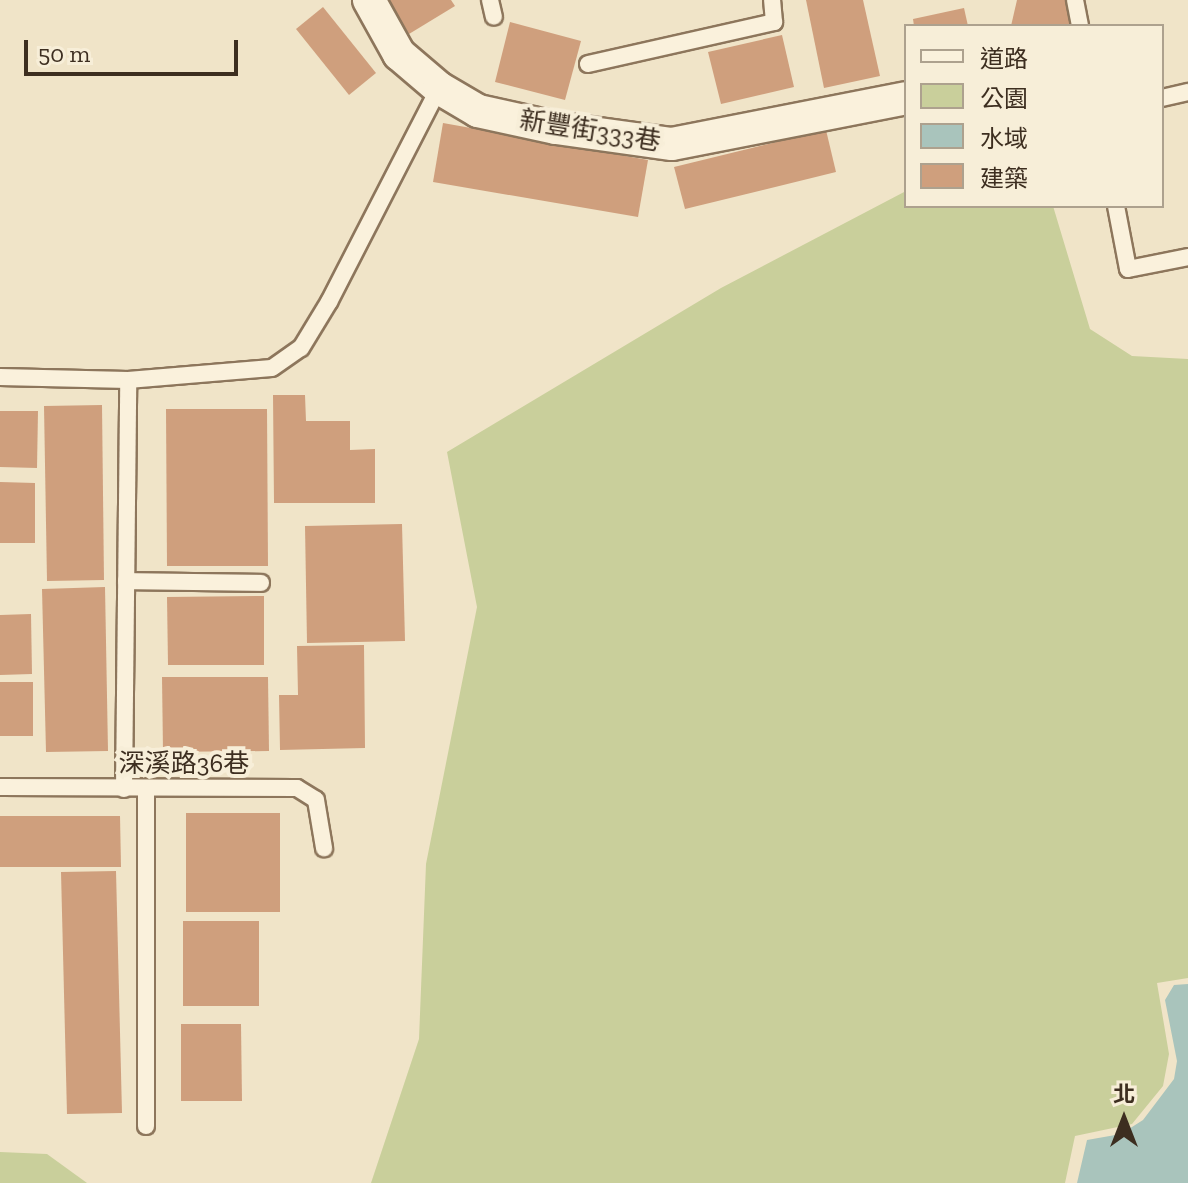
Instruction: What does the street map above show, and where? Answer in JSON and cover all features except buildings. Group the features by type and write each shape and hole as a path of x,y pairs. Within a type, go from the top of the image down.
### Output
{"street":[{"name":"新豐街333巷","path":"369,0 399,54 439,88 478,111 672,144 904,98"}],"lane":[{"path":"490,0 494,17"},
{"path":"588,64 774,22 772,0"},
{"path":"1075,0 1080,24"},
{"path":"0,377 128,380 272,368 301,348 439,88"},
{"path":"1164,98 1188,92"},
{"path":"1116,208 1128,269 1188,257"},
{"path":"124,789 128,380"},
{"path":"126,581 261,583"},
{"name":"深溪路36巷","path":"0,787 297,788 316,800 324,848"},
{"path":"146,789 146,1126"}],"green space":[{"path":"904,192 904,208 1054,208 1090,329 1132,356 1188,359 1188,978 1157,983 1169,1054 1163,1086 1132,1124 1075,1136 1065,1183 371,1183 419,1039 426,864 477,607 447,452 721,288"},
{"path":"0,1152 47,1154 87,1183 0,1183"}],"water":[{"path":"1188,984 1188,1183 1077,1183 1087,1140 1121,1134 1143,1120 1174,1079 1177,1061 1165,1000 1174,985"}]}
